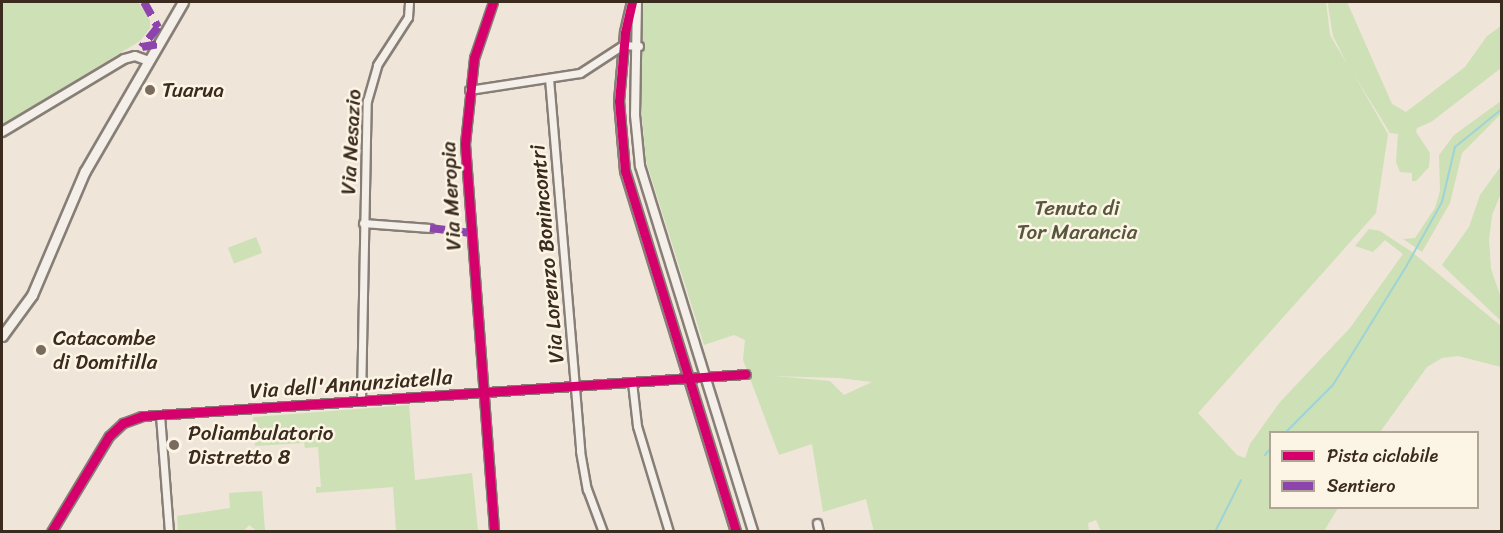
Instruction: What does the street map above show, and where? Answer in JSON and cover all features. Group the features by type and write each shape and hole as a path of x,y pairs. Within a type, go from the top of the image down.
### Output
{"main road":[{"path":"2,336 32,295 81,179 183,2"}],"street":[{"name":"Via Nesazio","path":"361,400 367,95 377,66 408,16 409,2"},
{"name":"Via Meropia","path":"493,2 477,48 470,90 466,171 494,531"},
{"path":"634,2 623,45 620,138 639,224 736,531"},
{"path":"634,2 639,46 637,139 656,219 753,531"},
{"path":"470,90 586,70 623,45 639,46"},
{"path":"2,132 124,59 138,56 149,61"},
{"name":"Via Lorenzo Bonincontri","path":"549,78 574,386 585,483 603,531"},
{"path":"639,224 656,219"},
{"path":"363,223 430,228"},
{"name":"Via dell'Annunziatella","path":"51,531 111,433 126,422 160,415 746,374"},
{"path":"632,382 636,422 669,531"},
{"path":"160,415 169,531"}],"green space":[{"path":"2,2 138,2 150,20 150,28 140,41 2,125"},
{"name":"Tenuta di Tor Marancia","path":"643,2 1326,2 1330,35 1348,66 1333,36 1328,5 1329,2 1347,2 1392,104 1406,112 1465,67 1487,36 1501,26 1501,68 1431,122 1417,128 1416,132 1430,153 1429,167 1416,181 1412,181 1412,173 1400,172 1396,162 1398,134 1390,133 1353,73 1388,134 1376,213 1198,413 1237,455 1245,458 1250,444 1280,402 1350,328 1403,254 1385,240 1373,252 1355,246 1369,229 1380,231 1412,252 1501,326 1501,367 1458,356 1442,358 1427,367 1381,431 1269,431 1269,509 1337,509 1324,531 1101,531 1096,520 1088,523 1089,531 874,532 866,499 823,512 812,444 779,455 743,360 745,340 734,335 704,345 646,161 641,104","holes":["774,376 839,378 872,382 844,395 830,381"]},
{"path":"1501,101 1501,114 1462,153 1450,203 1422,252 1403,239 1415,238 1435,208 1440,191 1439,155 1454,135"},
{"path":"1501,166 1501,193 1492,215 1489,240 1491,269 1501,298 1501,321 1442,265 1469,227 1480,195"},
{"path":"256,237 262,253 234,264 228,248"},
{"path":"409,405 415,480 472,473 478,531 396,531 393,487 316,493 316,487 321,487 318,447 305,448 304,443 255,446 253,417"},
{"path":"262,491 265,531 257,531 249,525 244,531 178,531 177,516 230,508 229,493"}],"waterway":[{"path":"1287,431 1333,385 1407,265 1442,202 1455,147 1502,109"},
{"path":"1265,455 1269,450"},
{"path":"1215,532 1241,480"}],"marked path":[{"path":"144,2 158,27 142,47 159,44"},
{"path":"430,228 471,233"}],"cycle path":[{"path":"493,2 474,58 465,144 494,532"},
{"path":"632,2 625,33 619,101 625,171 736,532"},
{"path":"51,532 109,436 123,423 142,416 746,374"}],"place":[{"name":"Tuarua","path":"150,90"},
{"name":"Catacombe di Domitilla","path":"41,350"},
{"name":"Poliambulatorio Distretto 8","path":"174,445"}]}
